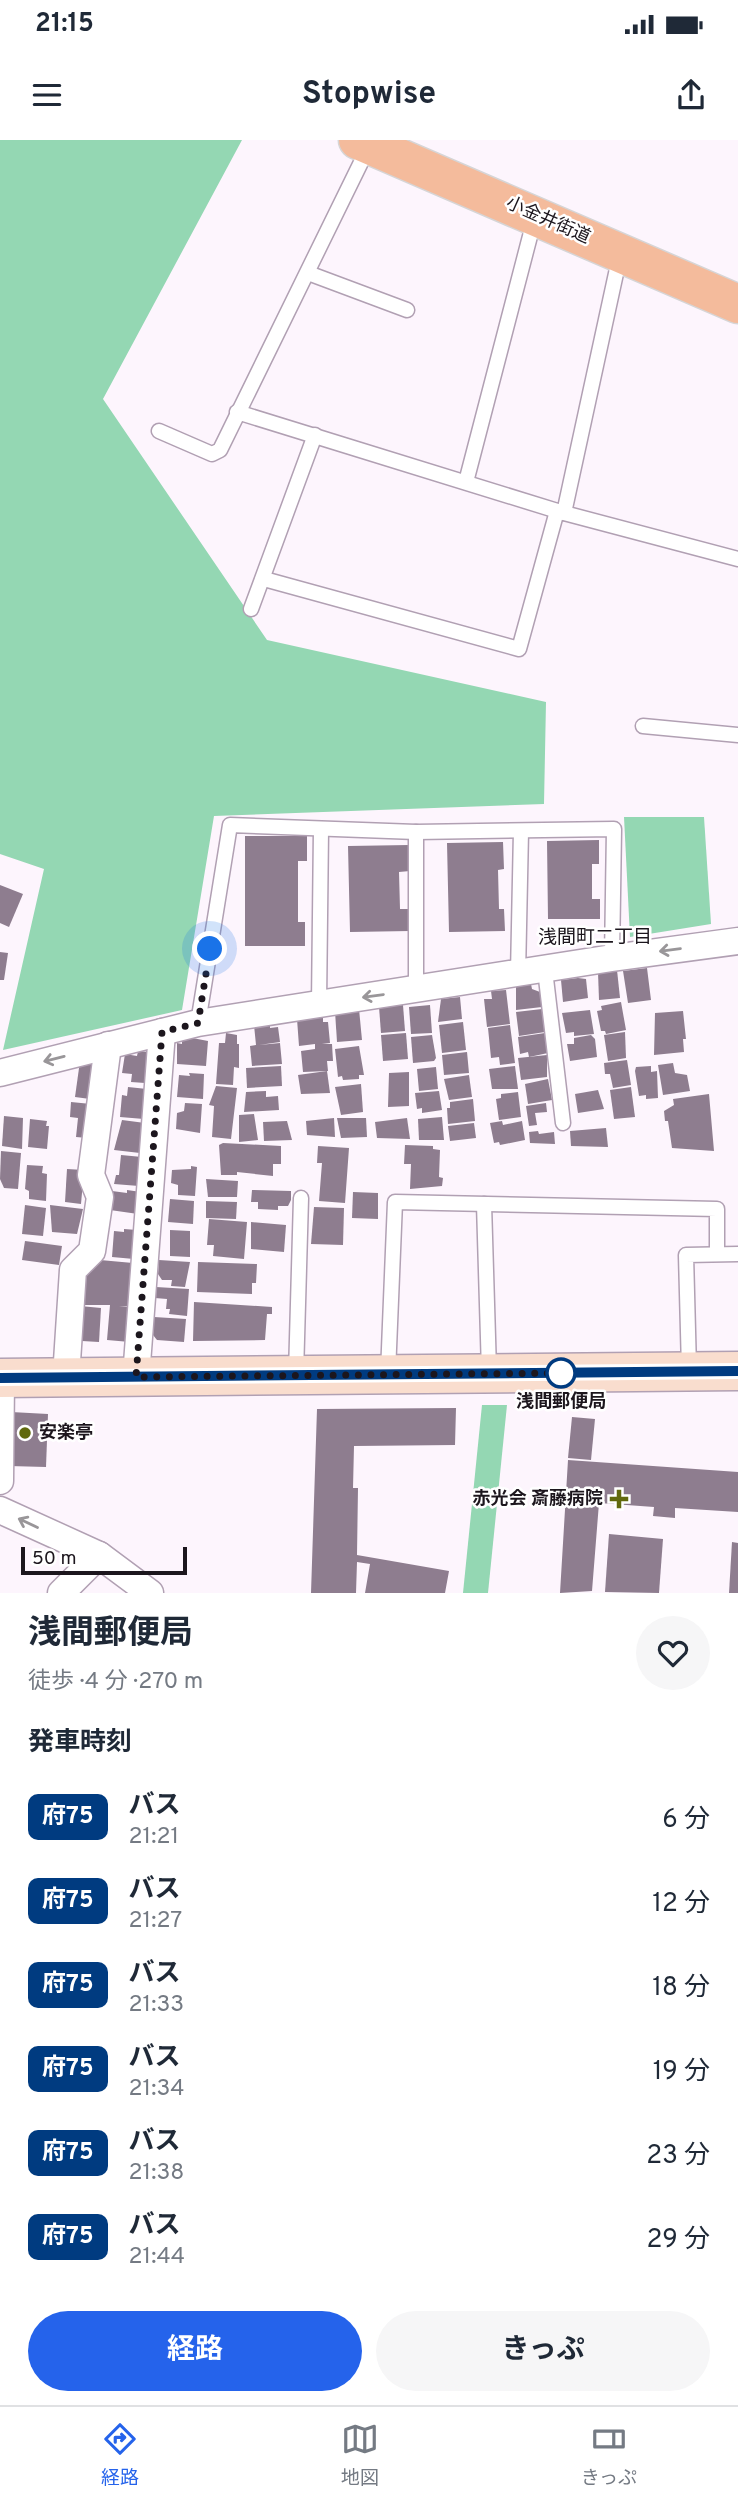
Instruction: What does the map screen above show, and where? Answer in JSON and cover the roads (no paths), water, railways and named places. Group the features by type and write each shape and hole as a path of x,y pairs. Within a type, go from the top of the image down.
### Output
{"main road":[{"name":"小金井街道","path":"364,143 738,304"},
{"path":"1,1378 738,1371"}],"street":[{"path":"0,1073 198,1023 612,958 738,942"},
{"path":"136,1377 162,1032"},
{"path":"66,1377 73,1270 92,1251 100,1197 91,1175 108,1045"},
{"path":"0,1481 1,1378"},
{"path":"0,1510 99,1555 150,1593"},
{"path":"61,1593 99,1555"}],"lane":[{"path":"159,430 212,454 220,450 308,273 364,143"},
{"path":"466,482 536,215"},
{"path":"264,579 519,649 560,512 620,254"},
{"path":"308,273 407,310"},
{"path":"237,412 560,512 738,559"},
{"path":"251,608 264,579 315,435"},
{"path":"643,726 738,736"},
{"path":"198,1023 230,825 416,832 614,829 612,958"},
{"path":"319,1004 321,829"},
{"path":"518,974 521,831"},
{"path":"416,832 416,990"},
{"path":"545,970 563,1123"},
{"path":"296,1375 301,1198"},
{"path":"388,1375 395,1202 717,1209 717,1253"},
{"path":"484,1204 489,1374"},
{"path":"689,1372 686,1255 738,1254"}],"place":[{"name":"浅間郵便局","path":"561,1373"},
{"name":"安楽亭","path":"25,1433"},
{"name":"赤光会 斎藤病院","path":"619,1499"}],"district":[{"name":"浅間町二丁目","path":"595,938"}]}
